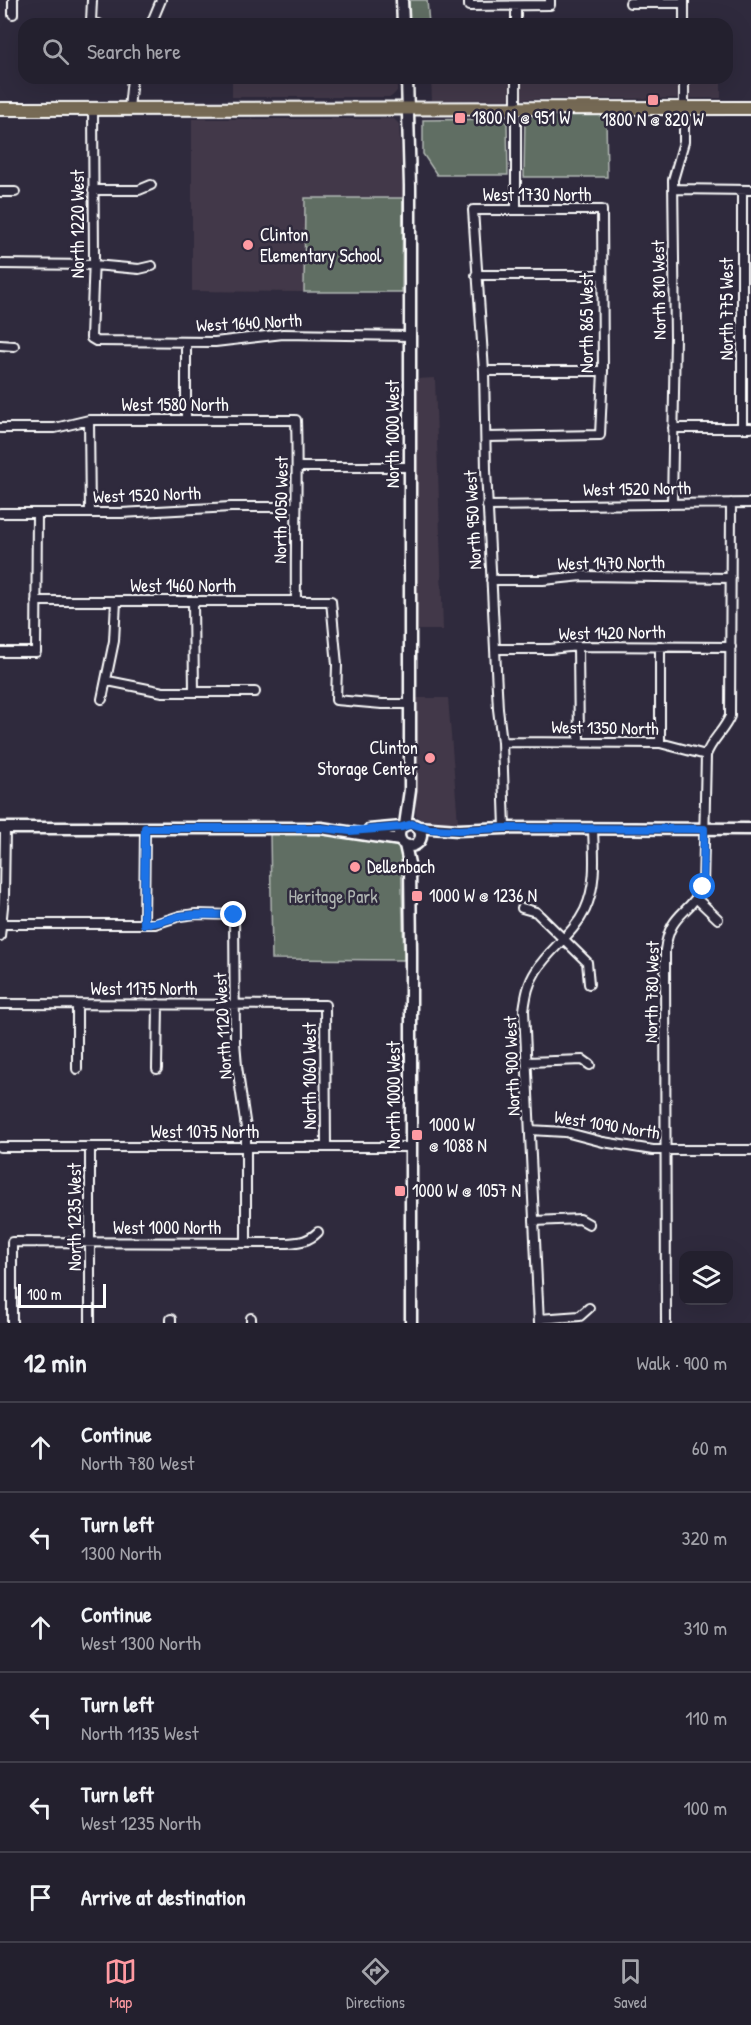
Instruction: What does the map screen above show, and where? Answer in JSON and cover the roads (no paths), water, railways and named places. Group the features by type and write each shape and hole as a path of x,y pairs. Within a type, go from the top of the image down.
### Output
{"main road":[{"path":"0,109 751,108"}],"street":[{"path":"13,0 13,14"},
{"path":"92,0 94,18"},
{"path":"154,18 161,0"},
{"path":"402,0 403,18"},
{"path":"630,3 684,2 684,18"},
{"path":"469,3 516,6 550,3"},
{"path":"516,6 516,18"},
{"path":"129,109 131,84"},
{"name":"North 1000 West","path":"407,84 410,826"},
{"path":"516,84 516,210"},
{"name":"North 810 West","path":"672,504 675,337 673,189 675,168 684,142 684,84"},
{"name":"North 1220 West","path":"91,338 94,265 93,109"},
{"path":"93,190 140,190 151,184"},
{"path":"673,189 751,190"},
{"name":"North 775 West","path":"742,190 742,428"},
{"path":"0,192 15,192"},
{"name":"West 1730 North","path":"473,210 602,210"},
{"name":"North 950 West","path":"473,210 484,372 491,580 502,742 505,828"},
{"name":"North 865 West","path":"486,436 600,435 603,371 602,210"},
{"path":"0,264 94,265 139,269 152,266"},
{"path":"476,275 602,275"},
{"name":"West 1640 North","path":"91,338 96,341 186,342 233,341 283,334 410,336"},
{"path":"186,342 186,420"},
{"path":"0,345 14,346"},
{"path":"484,372 603,371"},
{"path":"89,420 90,513"},
{"name":"West 1580 North","path":"0,428 55,428 89,420 296,420"},
{"name":"North 1050 West","path":"296,420 296,601"},
{"path":"673,428 751,428"},
{"path":"297,467 410,467"},
{"path":"718,918 697,899 703,887 704,877 706,755 710,743 726,725 730,716 731,503"},
{"name":"West 1520 North","path":"488,506 751,503"},
{"name":"West 1520 North","path":"0,513 154,512 231,507 295,507"},
{"path":"0,652 36,652 37,513"},
{"name":"West 1470 North","path":"491,580 543,580 583,576 731,578"},
{"name":"West 1460 North","path":"36,601 330,601 337,664 336,699 382,704 410,704"},
{"path":"102,699 108,681 114,641 116,601"},
{"path":"193,601 194,692"},
{"path":"578,646 579,742"},
{"name":"West 1420 North","path":"495,649 550,649 578,646 731,647"},
{"path":"660,646 660,743"},
{"path":"108,681 163,692 255,692"},
{"name":"West 1350 North","path":"502,742 660,743 706,755"},
{"path":"350,831 410,826 458,830 505,828 751,829"},
{"path":"410,826 399,833 410,843"},
{"path":"410,826 421,835 410,843"},
{"path":"0,936 4,897 2,828 321,828 350,831 410,843 458,830"},
{"path":"1,924 144,924 145,828"},
{"name":"North 900 West","path":"539,1321 524,1010 527,988 541,963 576,925 591,894 595,875 593,829"},
{"name":"North 1000 West","path":"410,843 411,1323"},
{"name":"North 780 West","path":"666,1323 665,950 667,934 674,920 697,899"},
{"path":"522,908 536,912 587,962 589,984"},
{"name":"North 1120 West","path":"144,924 155,924 180,916 196,914 234,915 237,1066 243,1100 246,1147 246,1243"},
{"name":"West 1175 North","path":"0,1004 325,1005"},
{"path":"77,1004 77,1069"},
{"path":"157,1069 158,1004"},
{"name":"North 1060 West","path":"325,1005 326,1147"},
{"path":"527,1062 583,1060 590,1065"},
{"name":"West 1090 North","path":"530,1130 549,1130 603,1142 666,1149 751,1150"},
{"name":"West 1075 North","path":"0,1147 411,1147"},
{"name":"North 1235 West","path":"90,1147 90,1323"},
{"path":"534,1221 580,1219 589,1224"},
{"name":"West 1000 North","path":"12,1323 12,1242 303,1242 311,1239 318,1232"},
{"path":"539,1321 580,1316 589,1308"}],"place":[{"name":"1800 N @ 820 W","path":"653,100"},
{"name":"1800 N @ 951 W","path":"460,118"},
{"name":"Clinton Elementary School","path":"248,245"},
{"name":"Clinton Storage Center","path":"430,758"},
{"name":"Dellenbach","path":"355,867"},
{"name":"1000 W @ 1236 N","path":"417,896"},
{"name":"1000 W @ 1088 N","path":"417,1135"},
{"name":"1000 W @ 1057 N","path":"400,1191"}],"park label":[{"name":"Heritage Park","path":"333,897"}]}
